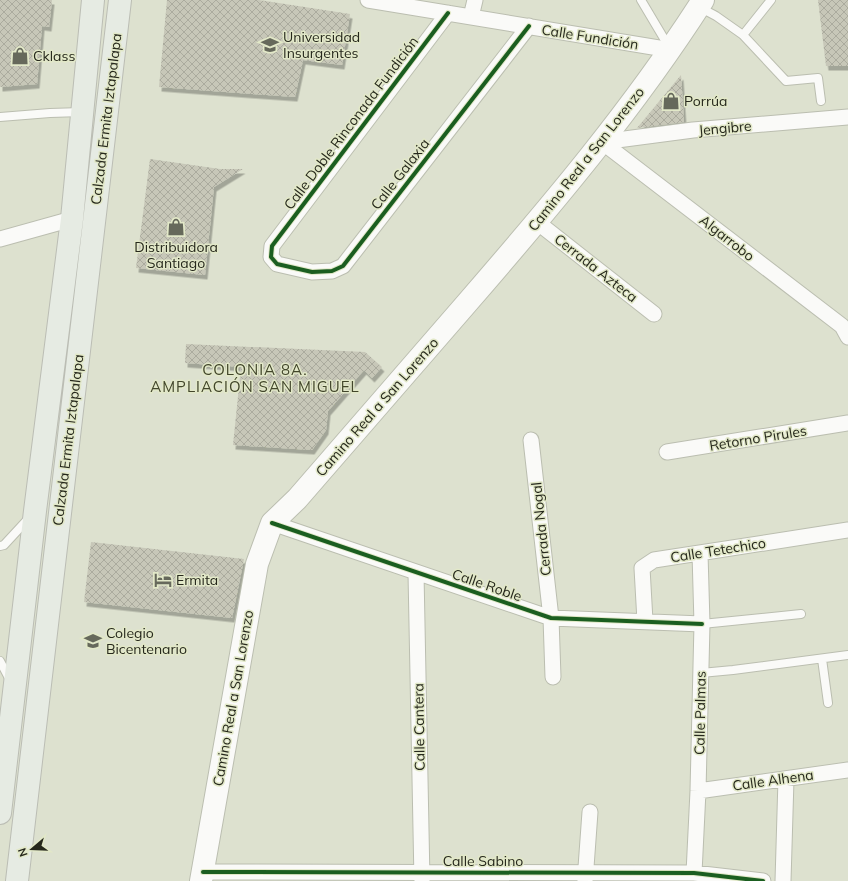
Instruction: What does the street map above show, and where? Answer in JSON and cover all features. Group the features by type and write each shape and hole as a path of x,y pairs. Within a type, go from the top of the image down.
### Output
{"main road":[{"name":"Calzada Ermita Iztapalapa","path":"0,814 2,777 72,219 93,0"},
{"name":"Calzada Ermita Iztapalapa","path":"17,881 120,0"},
{"name":"Camino Real a San Lorenzo","path":"202,877 257,564 272,523 297,499 537,222 602,142 671,50 701,3"}],"street":[{"name":"Calle Fundición","path":"368,0 671,50"},
{"path":"471,17 474,0"},
{"name":"Calle Doble Rinconada Fundición","path":"272,246 448,13"},
{"name":"Calle Galaxia","path":"272,246 271,257 277,264 312,272 332,271 343,266 529,26"},
{"name":"Jengibre","path":"602,142 693,130 848,117"},
{"name":"Algarrobo","path":"602,142 842,326 848,336"},
{"path":"0,239 72,219"},
{"name":"Cerrada Azteca","path":"537,222 654,314"},
{"name":"Retorno Pirules","path":"667,452 848,423"},
{"name":"Cerrada Nogal","path":"531,440 551,618 553,677"},
{"name":"Calle Roble","path":"272,523 551,618 702,624"},
{"name":"Calle Tetechico","path":"644,621 642,568 654,560 848,530"},
{"name":"Calle Palmas","path":"694,873 698,791 702,624 700,554"},
{"name":"Calle Cantera","path":"416,573 422,876"},
{"name":"Calle Alhena","path":"698,791 848,770"},
{"path":"783,881 786,779"},
{"path":"585,876 590,812"},
{"name":"Calle Sabino","path":"202,877 585,876 694,873 763,881"}],"lane":[{"path":"640,0 671,50"},
{"path":"743,35 771,0"},
{"path":"701,3 716,16 743,35 786,81 818,78 821,101"},
{"path":"0,117 50,112 82,112"},
{"path":"0,546 4,545 35,511"},
{"path":"702,624 801,614"},
{"path":"701,673 848,656"},
{"path":"822,659 828,703"},
{"path":"0,661 14,687"}],"building":[{"name":"Cklass","path":"0,0 52,0 49,27 42,26 37,84 0,87"},
{"name":"Universidad Insurgentes","path":"167,0 259,0 350,14 342,65 303,60 295,97 159,87"},
{"path":"818,0 848,0 848,66 826,66"},
{"name":"Porrúa","path":"681,75 684,122 637,128"},
{"name":"Distribuidora Santiago","path":"150,159 220,169 243,169 214,187 205,275 136,268"},
{"path":"186,344 365,352 382,367 372,378 364,370 328,411 326,430 312,450 233,445 241,367 185,363"},
{"name":"Ermita","path":"91,542 244,559 232,618 84,602"}],"cycle path":[{"path":"448,13 272,246 271,257 277,264 312,272 332,271 343,266 529,26"},
{"path":"272,523 551,618 702,624"},
{"path":"203,872 694,873 763,881"}],"place":[{"name":"Universidad Insurgentes","path":"270,45"},
{"name":"Cklass","path":"20,56"},
{"name":"Porrúa","path":"671,101"},
{"name":"Distribuidora Santiago","path":"176,227"},
{"name":"Ermita","path":"163,580"},
{"name":"Colegio Bicentenario","path":"93,641"}],"district":[{"name":"COLONIA 8A. AMPLIACIÓN SAN MIGUEL","path":"255,378"}]}
